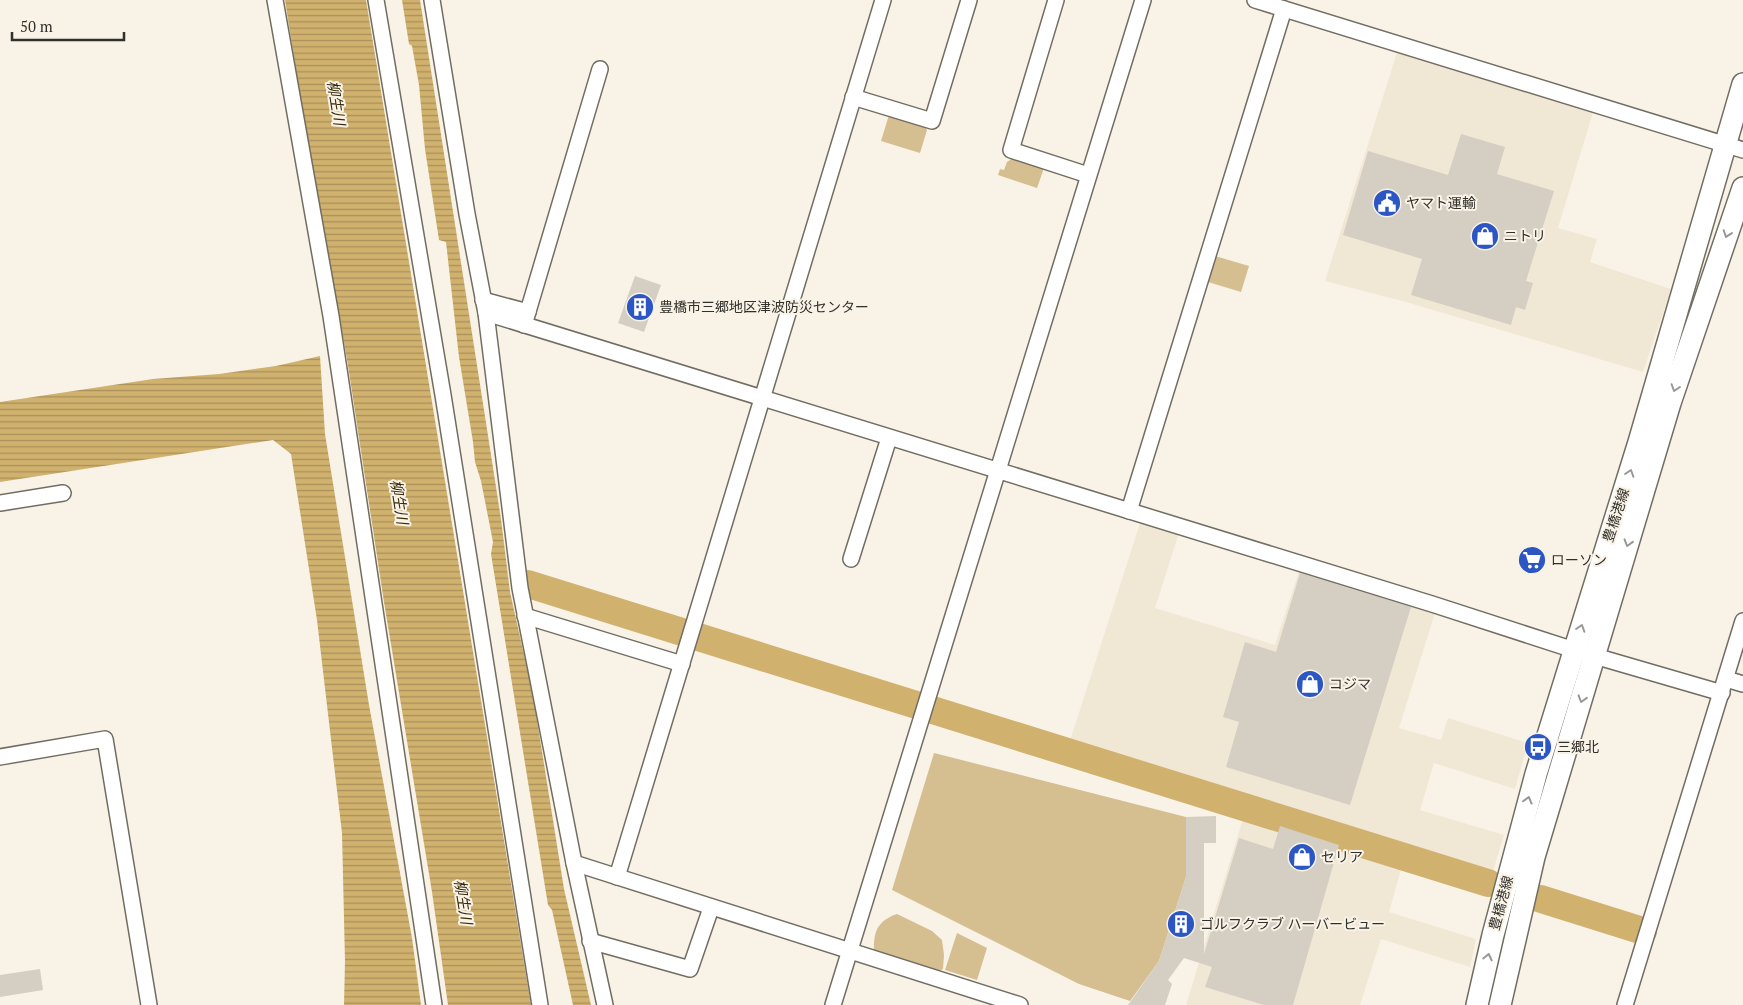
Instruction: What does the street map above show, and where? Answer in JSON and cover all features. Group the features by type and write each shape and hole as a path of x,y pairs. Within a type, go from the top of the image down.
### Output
{"main road":[{"name":"豊橋港線","path":"1478,1005 1493,935 1532,788 1639,442 1734,147 1743,84"},
{"name":"豊橋港線","path":"1500,1005 1534,857 1670,403 1743,188"}],"street":[{"path":"275,0 332,326 434,1005"},
{"path":"376,0 442,395 540,1005"},
{"path":"432,0 484,306 520,588 574,863 605,1005"},
{"path":"617,877 883,0"},
{"path":"853,97 932,121 969,0"},
{"path":"1056,0 1011,150 1088,175"},
{"path":"833,1005 999,472 1088,175 1143,0"},
{"path":"1255,0 1734,147"},
{"path":"1129,511 1284,9"},
{"path":"526,318 600,69"},
{"path":"484,306 526,318 763,399 1422,601 1574,650 1724,686 1743,684"},
{"path":"851,559 888,438"},
{"path":"0,503 63,493"},
{"path":"525,616 682,664"},
{"path":"1625,1005 1743,621"},
{"path":"0,757 105,740 149,1005"},
{"path":"574,863 1020,1005"},
{"path":"590,941 690,969 711,908"}],"shaded area":[{"path":"1398,49 1594,109 1558,228 1597,239 1590,262 1671,289 1643,372 1406,302 1325,281"},
{"path":"889,115 924,125 927,130 920,153 881,141"},
{"path":"1013,158 1044,168 1037,188 998,175 1000,169 1004,170 1007,162"},
{"path":"1215,256 1249,266 1241,292 1208,282"},
{"path":"1141,520 1179,533 1155,608 1275,645 1300,568 1435,613 1399,728 1441,740 1448,718 1528,743 1515,789 1434,763 1420,810 1504,835 1491,878 1397,849 1394,857 1404,859 1389,912 1476,939 1470,967 1381,939 1360,1005 1186,1005 1245,812 1375,853 1380,843 1068,747"},
{"path":"934,753 1186,817 1186,877 1159,961 1130,1001 1079,984 892,890"},
{"path":"897,914 932,931 942,940 943,969 937,972 874,953 874,939 878,928 885,920"},
{"path":"957,933 987,948 977,980 945,970"}],"water":[{"name":"柳生川","path":"285,0 366,0 531,1005 448,1005 432,892 384,602 347,359 302,110"},
{"path":"402,0 420,0 501,519 510,592 533,695 564,889 591,1005 573,1005 552,910 548,905 491,554 493,542 481,481 475,462 459,357 446,242 439,240 425,149 419,85 412,46 409,44"},
{"path":"320,356 325,434 369,705 412,938 421,1005 344,1005 345,961 342,833 317,620 291,454 273,440 0,482 0,402 153,379 219,374 276,366"}],"building":[{"name":"ニトリ","path":"1461,134 1505,147 1497,174 1554,191 1526,281 1533,283 1525,310 1516,307 1511,325 1411,295 1422,259 1343,235 1368,151 1448,175"},
{"name":"豊橋市三郷地区津波防災センター","path":"635,276 661,285 644,332 618,323"},
{"name":"コジマ","path":"1300,573 1411,607 1350,805 1226,767 1239,722 1223,717 1245,642 1276,652"},
{"path":"1216,816 1216,843 1204,843 1204,954 1239,838 1273,849 1280,826 1339,845 1293,1005 1264,1005 1205,987 1212,967 1184,958 1168,980 1172,984 1165,1005 1128,1005 1159,961 1186,877 1186,817"},
{"path":"40,969 43,990 0,997 0,975"}],"waterway":[{"path":"528,584 1488,883"},
{"path":"1541,899 1643,931"}],"place":[{"name":"ヤマト運輸","path":"1387,203"},
{"name":"ニトリ","path":"1485,236"},
{"name":"豊橋市三郷地区津波防災センター","path":"640,307"},
{"name":"ローソン","path":"1532,560"},
{"name":"コジマ","path":"1310,684"},
{"name":"三郷北","path":"1538,747"},
{"name":"セリア","path":"1302,857"},
{"name":"ゴルフクラブ ハーバービュー","path":"1181,924"}]}
